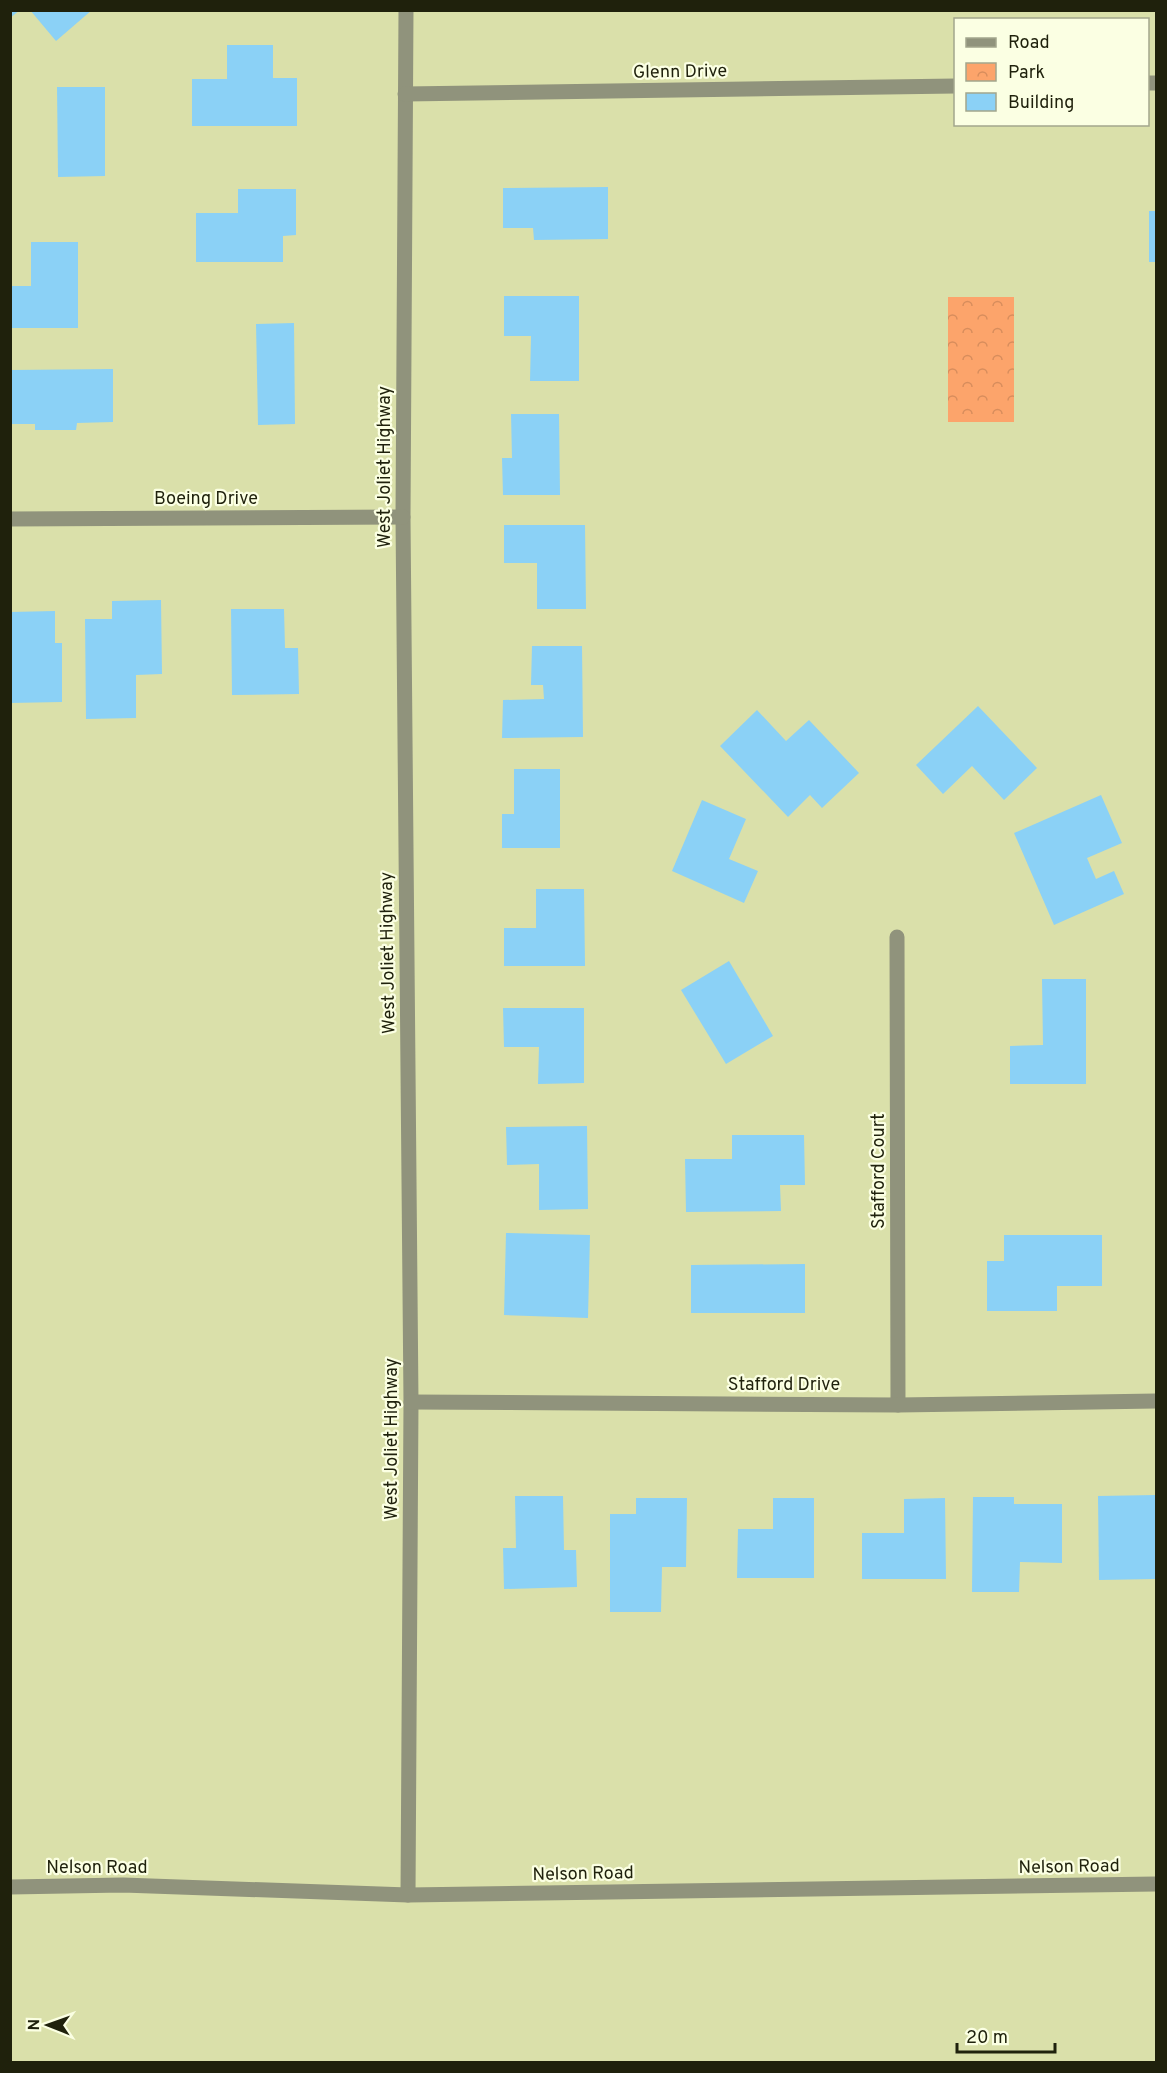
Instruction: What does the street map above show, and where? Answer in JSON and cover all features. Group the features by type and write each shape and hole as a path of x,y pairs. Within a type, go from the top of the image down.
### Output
{"street":[{"name":"West Joliet Highway","path":"406,10 403,517 411,1402 408,1895"},
{"name":"Glenn Drive","path":"405,94 954,86"},
{"name":"Boeing Drive","path":"10,519 403,517"},
{"name":"Stafford Court","path":"897,937 898,1405"},
{"name":"Stafford Drive","path":"411,1402 898,1405 1156,1401"},
{"name":"Nelson Road","path":"10,1887 123,1885 408,1895 1156,1884"}],"green space":[{"path":"948,297 1014,297 1014,422 948,422"}],"building":[{"path":"10,10 20,10 10,18"},
{"path":"30,10 92,10 56,41"},
{"path":"227,45 273,45 273,78 297,78 297,126 192,126 192,79 227,79"},
{"path":"57,87 105,87 105,176 58,177"},
{"path":"608,187 608,239 534,240 533,228 503,228 503,188"},
{"path":"238,189 296,189 296,235 283,236 283,262 196,262 196,213 238,213"},
{"path":"1149,211 1156,211 1156,262 1149,262"},
{"path":"31,242 78,242 78,328 10,328 10,286 31,286"},
{"path":"504,296 579,296 579,381 530,381 531,336 504,336"},
{"path":"294,323 295,424 258,425 256,324"},
{"path":"113,369 113,422 77,423 76,430 35,430 35,424 10,424 10,370"},
{"path":"511,414 559,414 560,495 503,495 502,458 512,458"},
{"path":"504,525 585,525 586,609 537,609 537,563 504,563"},
{"path":"161,600 162,674 136,675 136,718 86,719 85,619 112,619 112,601"},
{"path":"231,609 284,609 285,648 298,648 299,694 232,695"},
{"path":"55,611 55,643 62,643 62,702 10,703 10,612"},
{"path":"532,646 582,646 583,737 502,738 503,700 544,699 543,685 531,685"},
{"path":"978,706 1037,768 1004,800 972,766 943,794 916,765"},
{"path":"757,710 786,741 809,720 859,773 822,808 810,795 788,817 720,746"},
{"path":"514,769 560,769 560,848 502,848 502,814 514,814"},
{"path":"1101,795 1122,843 1087,858 1096,879 1114,871 1124,894 1054,925 1014,833"},
{"path":"702,800 746,819 729,859 758,871 744,903 672,871"},
{"path":"536,889 584,889 585,966 504,966 504,928 536,928"},
{"path":"729,961 773,1036 726,1064 681,990"},
{"path":"1042,979 1086,979 1086,1084 1010,1084 1010,1046 1043,1045"},
{"path":"503,1008 584,1008 584,1083 538,1084 539,1047 504,1047"},
{"path":"587,1126 588,1209 539,1210 539,1164 507,1165 506,1127"},
{"path":"732,1135 804,1135 805,1185 780,1185 781,1211 686,1212 685,1159 732,1159"},
{"path":"506,1233 590,1235 588,1318 504,1315"},
{"path":"1004,1235 1102,1235 1102,1286 1057,1286 1057,1311 987,1311 987,1261 1004,1261"},
{"path":"805,1264 805,1313 691,1313 691,1265"},
{"path":"1156,1495 1156,1579 1099,1580 1098,1496"},
{"path":"515,1496 563,1496 564,1550 576,1550 577,1587 504,1589 503,1548 516,1548"},
{"path":"973,1497 1014,1497 1014,1504 1062,1504 1062,1563 1020,1562 1019,1592 972,1592"},
{"path":"636,1498 687,1498 686,1567 662,1567 661,1612 610,1612 610,1514 636,1514"},
{"path":"773,1498 814,1498 814,1578 737,1578 738,1529 773,1529"},
{"path":"945,1498 946,1579 862,1579 862,1533 904,1533 904,1499"}]}
